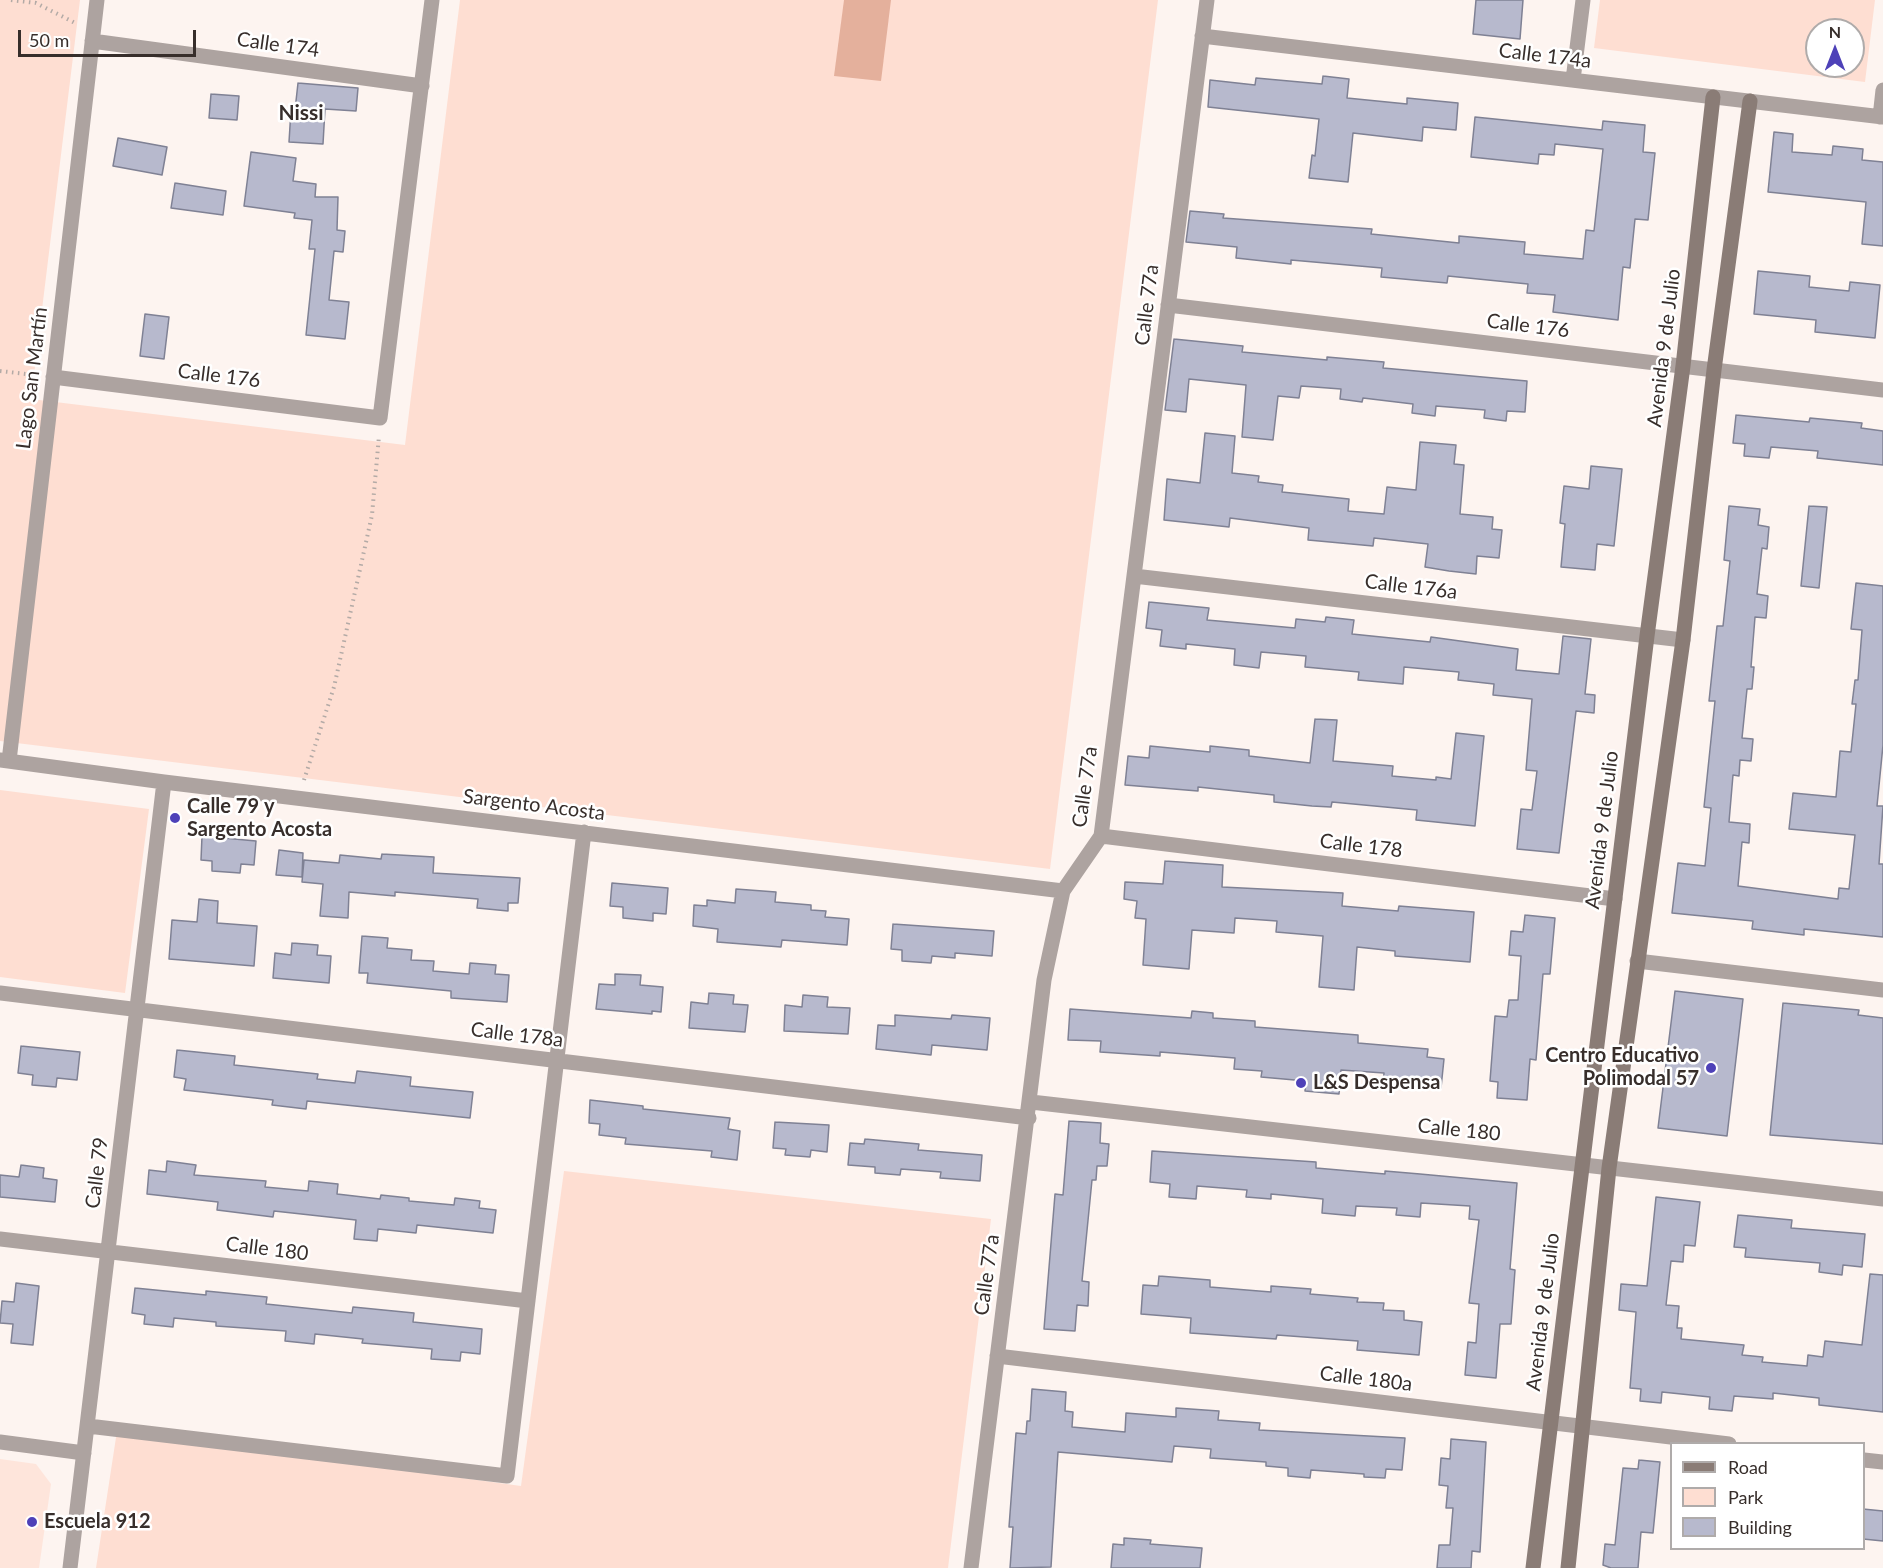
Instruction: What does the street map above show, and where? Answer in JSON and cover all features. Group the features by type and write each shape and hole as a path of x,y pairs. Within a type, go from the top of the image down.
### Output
{"main road":[{"name":"Avenida 9 de Julio","path":"1533,1568 1647,636 1683,366 1713,97"},
{"path":"1568,1568 1609,1168 1683,640 1714,370 1750,101"}],"street":[{"name":"Lago San Martín","path":"4,760 53,377 97,0"},
{"path":"380,418 432,0"},
{"name":"Calle 77a","path":"971,1568 1031,1102 1044,980 1064,891 1101,836 1207,0"},
{"path":"1573,80 1583,0"},
{"name":"Calle 174a","path":"1202,36 1881,117"},
{"name":"Calle 174","path":"93,37 422,86"},
{"path":"1881,117 1883,90"},
{"name":"Calle 176","path":"1168,305 1883,390"},
{"name":"Calle 176","path":"53,377 380,418"},
{"name":"Calle 176a","path":"1134,576 1683,640"},
{"name":"Sargento Acosta","path":"4,760 164,782 1064,891"},
{"name":"Calle 79","path":"70,1568 164,782"},
{"path":"88,1426 507,1476 584,832"},
{"name":"Calle 178","path":"1101,836 1615,898"},
{"path":"1637,961 1883,990"},
{"name":"Calle 178a","path":"0,993 1029,1118"},
{"name":"Calle 180","path":"1031,1102 1883,1199"},
{"name":"Calle 180","path":"0,1239 528,1301"},
{"name":"Calle 180a","path":"997,1356 1720,1442"},
{"path":"0,1442 84,1453"},
{"path":"1865,1460 1883,1462"}],"path":[{"path":"11,0 36,3 93,37"},
{"path":"0,371 53,377"},
{"path":"298,798 334,687 372,515 380,418"}],"shaded area":[{"path":"844,0 891,0 881,81 834,76"},
{"path":"0,1459 36,1464 51,1484 39,1568 0,1568"}],"green space":[{"path":"0,0 80,0 31,399 405,445 460,0 1158,0 1050,869 0,741"},
{"path":"1600,0 1875,0 1865,82 1833,78 1865,78 1865,18 1805,18 1805,74 1594,48"},
{"path":"0,790 149,809 125,993 0,977"},
{"path":"564,1171 991,1219 948,1568 96,1568 117,1431 521,1486"}],"building":[{"path":"1476,0 1523,0 1520,39 1473,34"},
{"path":"1323,76 1349,79 1347,98 1407,104 1407,98 1458,103 1456,130 1423,127 1422,141 1353,133 1348,182 1309,178 1312,155 1315,156 1319,119 1208,107 1210,80 1255,85 1256,78 1322,84"},
{"path":"298,83 358,88 356,111 325,109 323,144 289,142 291,110 295,110"},
{"path":"211,94 239,96 237,120 209,118"},
{"path":"1475,117 1602,130 1603,121 1645,125 1643,152 1655,153 1648,220 1635,219 1630,268 1623,267 1618,320 1553,312 1555,295 1527,293 1528,284 1448,276 1447,283 1381,277 1382,268 1291,260 1291,264 1236,258 1237,247 1186,242 1190,211 1224,214 1223,218 1372,229 1371,234 1459,243 1459,236 1525,242 1524,254 1583,259 1586,230 1594,231 1603,149 1555,144 1554,155 1539,154 1538,164 1471,157"},
{"path":"1774,132 1793,134 1792,152 1832,155 1833,146 1863,149 1862,160 1883,162 1883,246 1862,244 1866,202 1768,192"},
{"path":"118,138 167,147 162,175 113,166"},
{"path":"251,152 296,158 293,181 316,184 315,197 338,197 337,230 345,231 343,252 334,251 329,300 349,302 345,339 306,335 315,249 309,249 312,220 294,218 295,213 244,206"},
{"path":"175,183 226,191 223,215 171,208"},
{"path":"1758,271 1810,276 1809,287 1849,291 1850,282 1880,285 1875,338 1815,332 1816,320 1754,314"},
{"path":"145,314 169,317 164,359 140,356"},
{"path":"1174,339 1243,346 1242,352 1327,360 1327,357 1384,362 1383,368 1527,381 1525,412 1507,411 1506,421 1484,418 1485,410 1436,406 1435,416 1412,413 1413,404 1363,398 1362,402 1340,399 1341,389 1301,386 1299,398 1278,396 1273,440 1242,437 1246,385 1189,379 1186,412 1165,410"},
{"path":"1736,415 1809,422 1810,418 1862,423 1861,428 1883,431 1883,465 1817,458 1818,451 1771,447 1769,458 1744,456 1745,444 1733,443"},
{"path":"1205,433 1235,436 1232,473 1259,476 1258,482 1283,485 1282,492 1349,499 1348,511 1384,514 1387,487 1416,490 1420,442 1456,445 1454,464 1464,465 1460,514 1493,517 1492,529 1502,530 1499,558 1477,556 1476,574 1449,571 1425,567 1428,544 1374,538 1373,546 1308,540 1309,528 1230,518 1229,527 1164,520 1167,479 1200,483"},
{"path":"1591,466 1622,469 1614,546 1597,544 1595,570 1561,567 1565,524 1560,523 1564,486 1589,489"},
{"path":"1729,506 1760,509 1758,525 1769,527 1767,549 1762,548 1757,594 1768,596 1766,618 1755,617 1751,667 1754,667 1752,689 1747,689 1742,738 1753,739 1751,761 1740,760 1739,776 1733,775 1729,822 1750,824 1749,843 1742,842 1738,886 1838,899 1839,888 1849,889 1855,835 1789,829 1793,793 1836,797 1840,751 1851,752 1856,704 1852,704 1855,680 1858,680 1862,630 1851,629 1856,583 1883,586 1883,745 1877,806 1883,806 1879,864 1883,864 1883,937 1804,929 1804,935 1752,929 1753,921 1672,913 1678,863 1705,866 1711,808 1704,807 1715,701 1709,701 1717,626 1723,626 1730,561 1724,560"},
{"path":"1809,506 1827,507 1819,588 1801,586"},
{"path":"1149,602 1209,608 1207,620 1295,628 1296,619 1325,622 1326,617 1354,620 1352,634 1430,642 1431,637 1518,649 1516,670 1559,674 1563,636 1591,639 1585,694 1595,695 1594,713 1576,711 1559,853 1517,849 1521,809 1532,810 1537,771 1526,770 1532,699 1493,695 1494,684 1458,680 1459,672 1404,667 1403,684 1358,680 1359,672 1305,667 1306,656 1261,652 1259,668 1234,665 1235,649 1186,644 1186,649 1160,646 1162,630 1146,628"},
{"path":"1315,719 1337,720 1333,761 1393,766 1392,776 1451,779 1456,733 1484,736 1475,826 1416,820 1417,810 1332,802 1331,807 1312,806 1274,802 1274,795 1198,787 1198,791 1125,785 1128,756 1149,758 1150,746 1210,752 1210,746 1249,750 1249,756 1310,763"},
{"path":"202,836 256,841 254,865 241,864 240,873 212,871 212,861 201,860"},
{"path":"279,850 303,853 302,877 276,875"},
{"path":"382,854 434,857 433,873 520,878 518,903 508,903 508,911 477,908 478,899 395,892 395,896 349,892 348,918 320,916 323,884 302,882 304,860 339,863 340,855 381,859"},
{"path":"1165,861 1223,865 1222,887 1343,893 1342,906 1398,911 1399,906 1474,912 1470,962 1395,956 1395,951 1357,947 1354,990 1319,987 1323,936 1276,932 1277,921 1235,918 1234,933 1192,930 1189,969 1143,965 1146,919 1135,918 1137,901 1124,899 1125,882 1163,884"},
{"path":"612,883 668,888 666,914 653,913 653,921 623,918 623,907 610,906"},
{"path":"736,889 776,892 775,902 811,905 811,910 826,911 825,917 849,919 847,945 782,940 781,947 717,942 718,929 693,926 694,905 707,906 707,900 735,903"},
{"path":"199,899 218,901 217,923 257,926 254,966 169,959 172,920 197,922"},
{"path":"1525,915 1555,918 1550,974 1543,974 1536,1060 1530,1059 1527,1100 1497,1098 1498,1082 1490,1081 1495,1016 1507,1017 1509,1000 1518,1000 1521,956 1509,955 1511,931 1523,932"},
{"path":"893,924 994,931 992,956 955,953 955,958 932,956 931,963 902,961 902,950 891,949"},
{"path":"362,936 388,938 387,948 412,950 411,960 434,961 433,971 469,974 470,963 496,965 495,974 509,975 507,1002 451,998 451,991 367,983 368,973 359,973"},
{"path":"292,943 318,945 317,955 331,956 329,983 273,978 275,953 291,955"},
{"path":"615,974 641,975 640,985 663,987 661,1012 652,1011 652,1014 596,1009 599,984 615,985"},
{"path":"1675,991 1743,999 1727,1136 1658,1128"},
{"path":"709,993 734,995 733,1004 748,1005 745,1032 689,1028 691,1002 708,1004"},
{"path":"803,995 828,997 827,1007 850,1008 848,1034 784,1031 785,1005 802,1007"},
{"path":"1783,1003 1859,1010 1858,1015 1883,1018 1883,1144 1770,1135"},
{"path":"1070,1009 1191,1018 1192,1011 1213,1013 1213,1018 1255,1021 1255,1027 1358,1035 1358,1043 1428,1049 1427,1057 1444,1059 1441,1088 1383,1084 1384,1073 1341,1070 1339,1094 1305,1091 1306,1081 1261,1077 1262,1071 1234,1069 1235,1058 1160,1052 1160,1056 1100,1052 1101,1041 1068,1040"},
{"path":"895,1015 951,1019 952,1015 990,1018 987,1050 932,1045 931,1055 876,1049 878,1025 895,1026"},
{"path":"21,1046 80,1052 77,1080 57,1078 56,1087 32,1085 33,1075 18,1073"},
{"path":"177,1050 235,1056 234,1065 318,1074 317,1079 355,1083 357,1071 411,1077 410,1086 473,1092 470,1118 307,1101 306,1109 272,1105 273,1100 184,1090 186,1079 174,1077"},
{"path":"590,1100 643,1106 643,1109 730,1118 728,1129 740,1131 737,1160 711,1157 712,1151 625,1144 626,1138 599,1135 600,1124 589,1123"},
{"path":"1069,1121 1101,1123 1100,1143 1109,1144 1107,1166 1097,1166 1096,1180 1092,1180 1082,1281 1089,1282 1088,1306 1077,1305 1075,1331 1044,1329 1055,1194 1063,1195"},
{"path":"775,1122 829,1125 827,1152 811,1150 810,1157 785,1155 786,1149 773,1148"},
{"path":"865,1139 919,1144 918,1150 982,1155 980,1181 940,1178 941,1172 901,1169 900,1175 875,1173 875,1167 848,1165 850,1143 864,1144"},
{"path":"1152,1151 1316,1162 1316,1168 1385,1174 1385,1171 1517,1183 1510,1269 1515,1270 1511,1324 1500,1324 1496,1378 1465,1375 1468,1342 1476,1343 1479,1304 1469,1303 1479,1220 1469,1219 1470,1206 1421,1203 1420,1217 1396,1215 1397,1208 1356,1206 1355,1216 1322,1213 1323,1199 1271,1194 1271,1199 1246,1197 1247,1190 1197,1186 1196,1199 1169,1197 1170,1184 1150,1182"},
{"path":"167,1161 196,1165 194,1175 266,1181 265,1187 308,1191 309,1181 338,1184 337,1194 380,1199 381,1195 409,1198 409,1201 454,1205 455,1198 480,1201 479,1208 496,1210 493,1233 417,1225 416,1233 378,1229 377,1241 354,1239 356,1220 274,1211 273,1217 217,1210 218,1202 147,1194 149,1170 166,1172"},
{"path":"21,1165 44,1168 43,1178 57,1180 55,1202 0,1197 0,1175 19,1177"},
{"path":"1656,1197 1700,1202 1695,1246 1684,1245 1683,1262 1671,1261 1666,1305 1679,1306 1677,1328 1682,1328 1681,1339 1744,1345 1742,1355 1763,1357 1762,1362 1807,1366 1808,1355 1823,1357 1825,1341 1862,1345 1870,1274 1883,1275 1883,1412 1819,1405 1819,1398 1773,1393 1773,1399 1734,1396 1732,1411 1709,1409 1710,1397 1662,1392 1661,1403 1640,1401 1641,1389 1630,1388 1636,1312 1619,1310 1621,1284 1647,1286"},
{"path":"1738,1215 1792,1220 1791,1228 1865,1234 1862,1267 1843,1265 1842,1275 1819,1272 1820,1263 1745,1257 1746,1248 1734,1247"},
{"path":"1159,1276 1210,1280 1210,1287 1271,1292 1271,1286 1311,1289 1310,1294 1358,1298 1357,1302 1384,1303 1383,1310 1404,1311 1404,1320 1422,1322 1419,1355 1357,1350 1358,1341 1277,1335 1276,1339 1190,1333 1191,1318 1141,1314 1143,1285 1158,1286"},
{"path":"16,1283 39,1286 33,1345 11,1343 13,1324 0,1323 2,1301 14,1302"},
{"path":"135,1288 206,1295 206,1291 267,1297 266,1304 352,1313 353,1307 414,1313 413,1322 482,1329 480,1354 461,1352 460,1361 431,1359 432,1349 362,1343 363,1339 315,1334 314,1344 285,1341 286,1331 216,1326 216,1322 174,1318 173,1327 144,1324 145,1315 132,1313"},
{"path":"1032,1389 1066,1392 1065,1411 1073,1412 1072,1427 1125,1432 1126,1413 1176,1417 1176,1408 1219,1411 1218,1420 1260,1423 1259,1430 1405,1438 1402,1470 1386,1469 1385,1478 1311,1470 1310,1478 1288,1476 1288,1468 1266,1466 1266,1462 1210,1458 1211,1449 1174,1446 1172,1462 1058,1452 1051,1567 1010,1568 1013,1527 1009,1527 1016,1433 1026,1434 1027,1421 1030,1421"},
{"path":"1451,1439 1486,1442 1480,1552 1472,1551 1471,1568 1437,1568 1439,1545 1450,1545 1453,1508 1446,1508 1448,1486 1439,1485 1441,1458 1450,1459"},
{"path":"1639,1460 1660,1462 1653,1533 1641,1532 1638,1568 1611,1568 1603,1565 1605,1544 1615,1545 1623,1468 1638,1469"},
{"path":"1865,1509 1883,1511 1883,1541 1865,1539"},
{"path":"1124,1538 1151,1540 1150,1544 1202,1548 1200,1568 1111,1568 1113,1544 1124,1545"}],"place":[{"name":"Calle 79 y Sargento Acosta","path":"175,818"},
{"name":"Centro Educativo Polimodal 57","path":"1711,1068"},
{"name":"L&S Despensa","path":"1301,1083"},
{"name":"Escuela 912","path":"32,1522"}],"district":[{"name":"Nissi","path":"301,113"}]}
